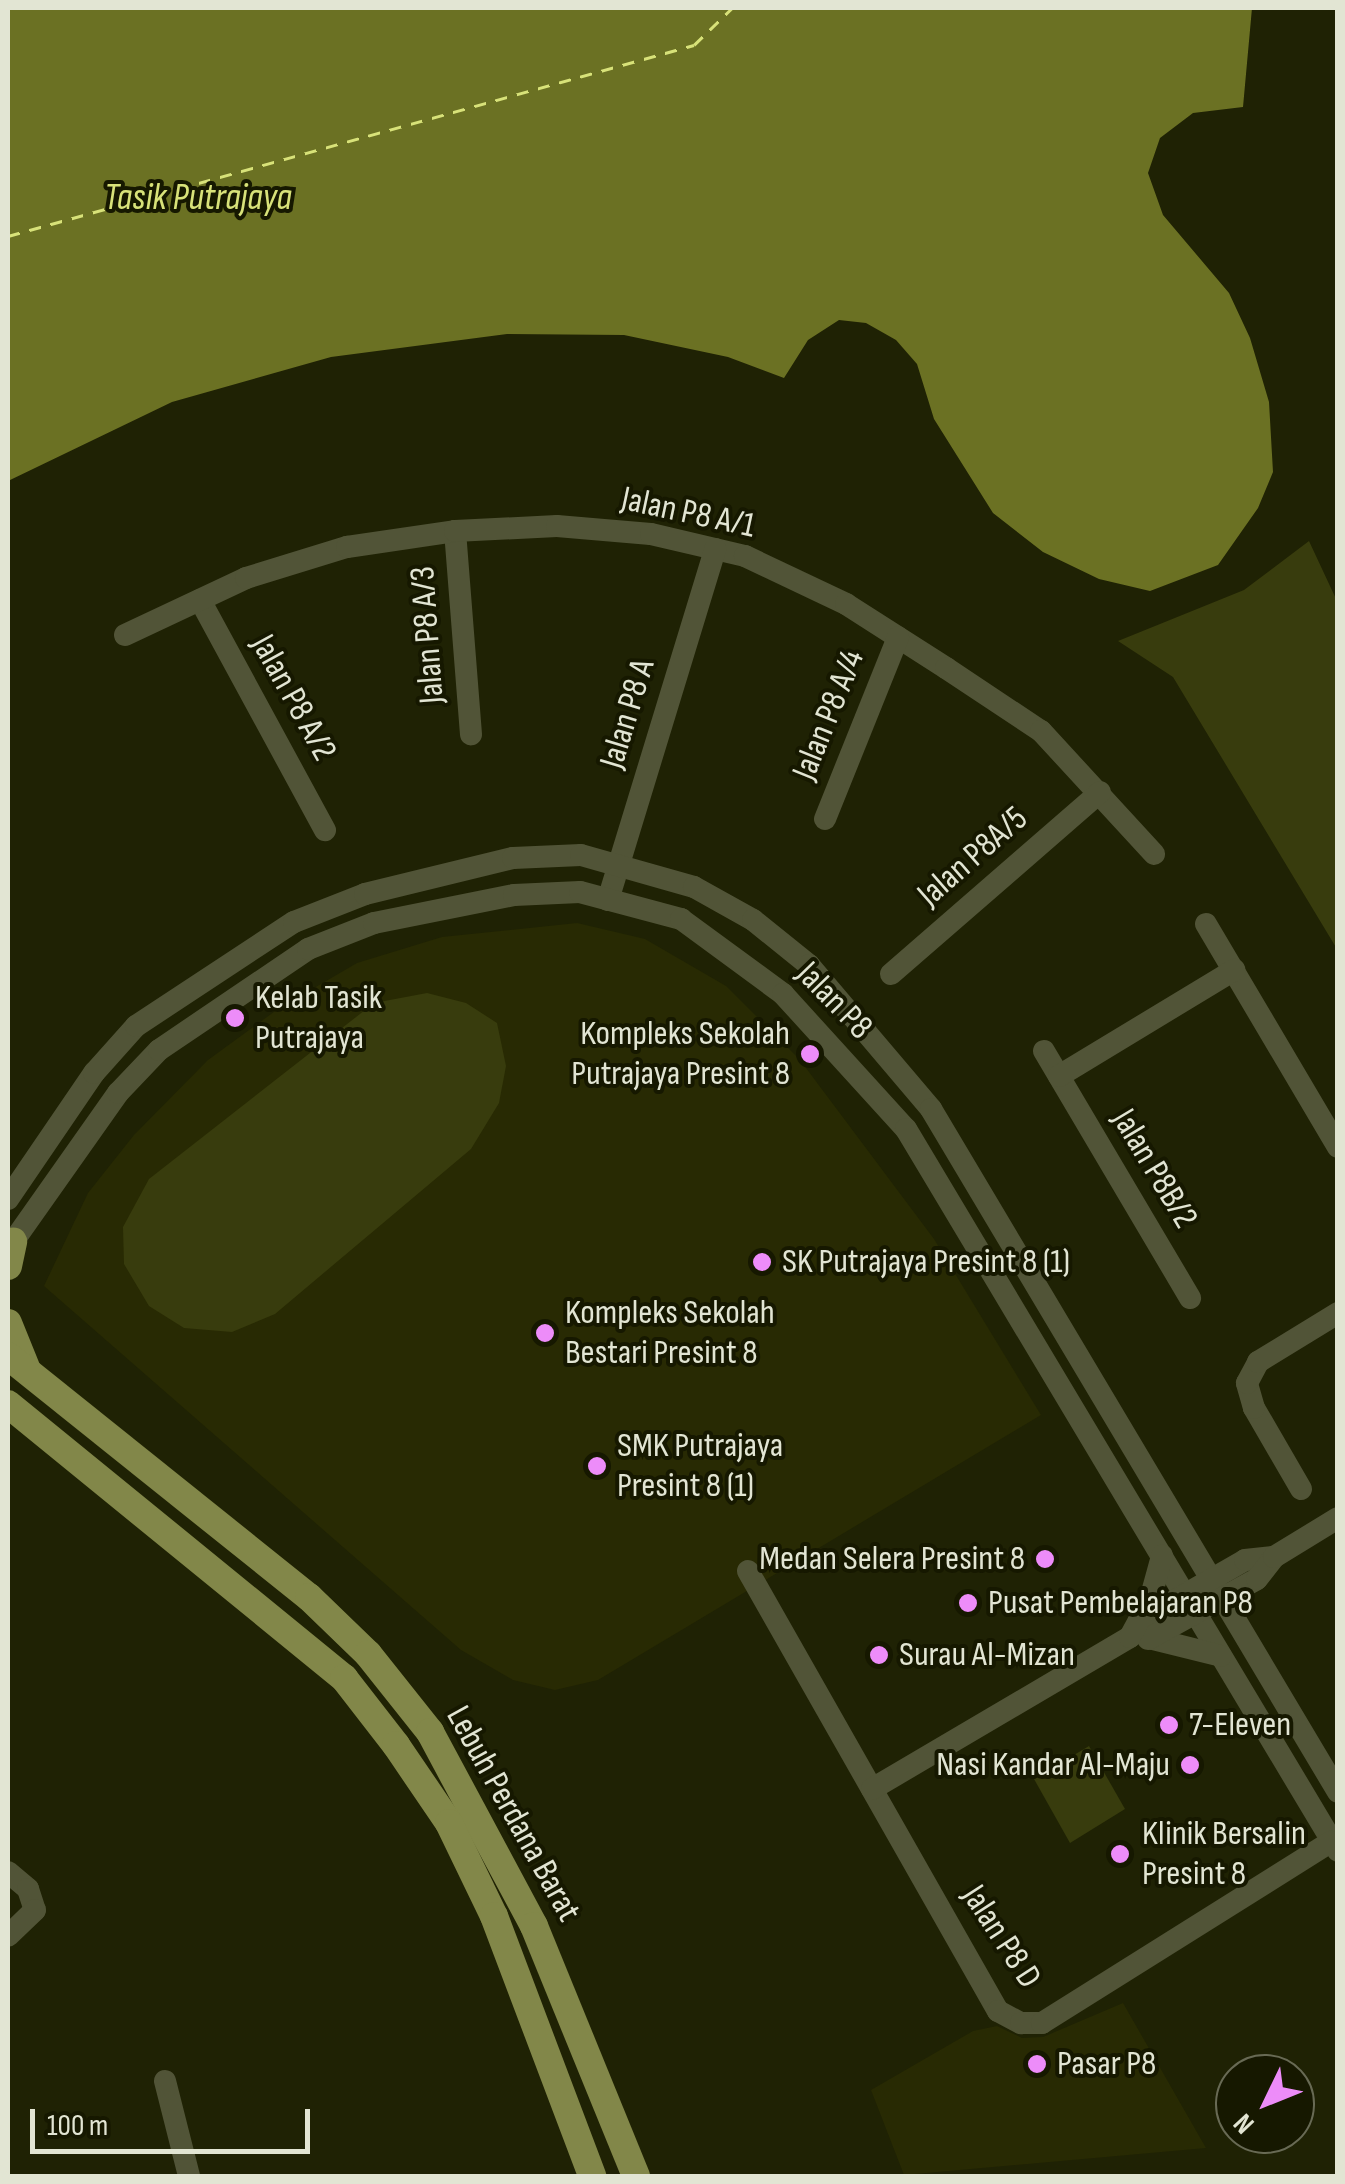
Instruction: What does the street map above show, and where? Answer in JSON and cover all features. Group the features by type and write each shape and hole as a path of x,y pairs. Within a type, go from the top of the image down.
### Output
{"main road":[{"path":"8,1323 18,1363"},
{"name":"Lebuh Perdana Barat","path":"18,1363 238,1537 368,1654 430,1732 480,1816 594,2065 636,2176"},
{"name":"Lebuh Perdana Barat","path":"8,1404 344,1678 396,1745 449,1823 494,1916 592,2176"},
{"path":"594,2065 655,2176"}],"street":[{"name":"Jalan P8 A/1","path":"125,635 200,600 347,548 455,531 557,526 651,534 745,556 846,604 898,637 1041,732 1154,854"},
{"name":"Jalan P8 A/3","path":"455,531 471,734"},
{"name":"Jalan P8 A","path":"608,900 715,549"},
{"name":"Jalan P8 A/2","path":"200,600 325,830"},
{"name":"Jalan P8 A/4","path":"825,819 898,637"},
{"name":"Jalan P8A/5","path":"891,974 1100,792"},
{"name":"Jalan P8","path":"8,1199 94,1073 136,1026 294,922 365,894 514,858 581,855 694,886 754,920 809,965 931,1109 1220,1587 1338,1792"},
{"name":"Jalan P8","path":"9,1252 118,1093 159,1050 308,949 442,905 580,892 681,919 734,954 782,994 906,1129 1334,1846"},
{"path":"1206,924 1338,1147"},
{"path":"1058,1076 1234,970"},
{"name":"Jalan P8B/2","path":"1044,1052 1190,1298"},
{"path":"1301,1489 1254,1408 1247,1383 1258,1362 1338,1313"},
{"path":"872,1790 1220,1587 1245,1560 1274,1557 1338,1518"},
{"path":"1139,1632 1162,1556"},
{"name":"Jalan P8 D","path":"748,1570 998,2011 1020,2022 1042,2024 1334,1846"},
{"path":"1139,1632 1222,1656"},
{"path":"8,1872 34,1898 16,1931"},
{"path":"165,2081 188,2176"}],"shaded area":[{"path":"1309,541 1337,601 1337,949 1173,677 1118,641 1244,590"},
{"name":"Kompleks Sekolah Bestari Presint 8","path":"577,923 645,939 726,986 800,1060 934,1239 1041,1415 598,1680 555,1690 513,1680 461,1650 44,1286 88,1193 134,1135 208,1060 278,1009 357,963 442,937"},
{"path":"427,993 466,1003 497,1023 506,1066 499,1103 471,1149 275,1314 232,1332 184,1328 149,1306 124,1264 123,1227 149,1179 374,1003"},
{"path":"1089,1746 1125,1809 1070,1843 1034,1779"},
{"name":"Pasar P8","path":"1123,2003 1206,2148 904,2175 871,2090 973,2031 997,2026 1022,2038 1043,2037"}],"water":[{"name":"Tasik Putrajaya","path":"8,8 1252,8 1243,107 1193,113 1160,138 1148,173 1163,215 1229,293 1250,338 1269,402 1273,472 1258,508 1218,565 1150,591 1099,579 1043,552 993,513 934,419 917,364 896,340 866,323 839,320 808,340 784,378 728,357 624,335 507,334 331,357 172,402 8,481"}],"ferry route":[{"path":"8,236 694,45 732,8"}],"place":[{"name":"Kelab Tasik Putrajaya","path":"235,1018"},
{"name":"Kompleks Sekolah Putrajaya Presint 8","path":"810,1054"},
{"name":"SK Putrajaya Presint 8 (1)","path":"762,1262"},
{"name":"Kompleks Sekolah Bestari Presint 8","path":"545,1333"},
{"name":"SMK Putrajaya Presint 8 (1)","path":"597,1466"},
{"name":"Medan Selera Presint 8","path":"1045,1559"},
{"name":"Pusat Pembelajaran P8","path":"968,1603"},
{"name":"Surau Al-Mizan","path":"879,1655"},
{"name":"7-Eleven","path":"1169,1725"},
{"name":"Nasi Kandar Al-Maju","path":"1190,1765"},
{"name":"Klinik Bersalin Presint 8","path":"1120,1854"},
{"name":"Pasar P8","path":"1037,2064"}]}
